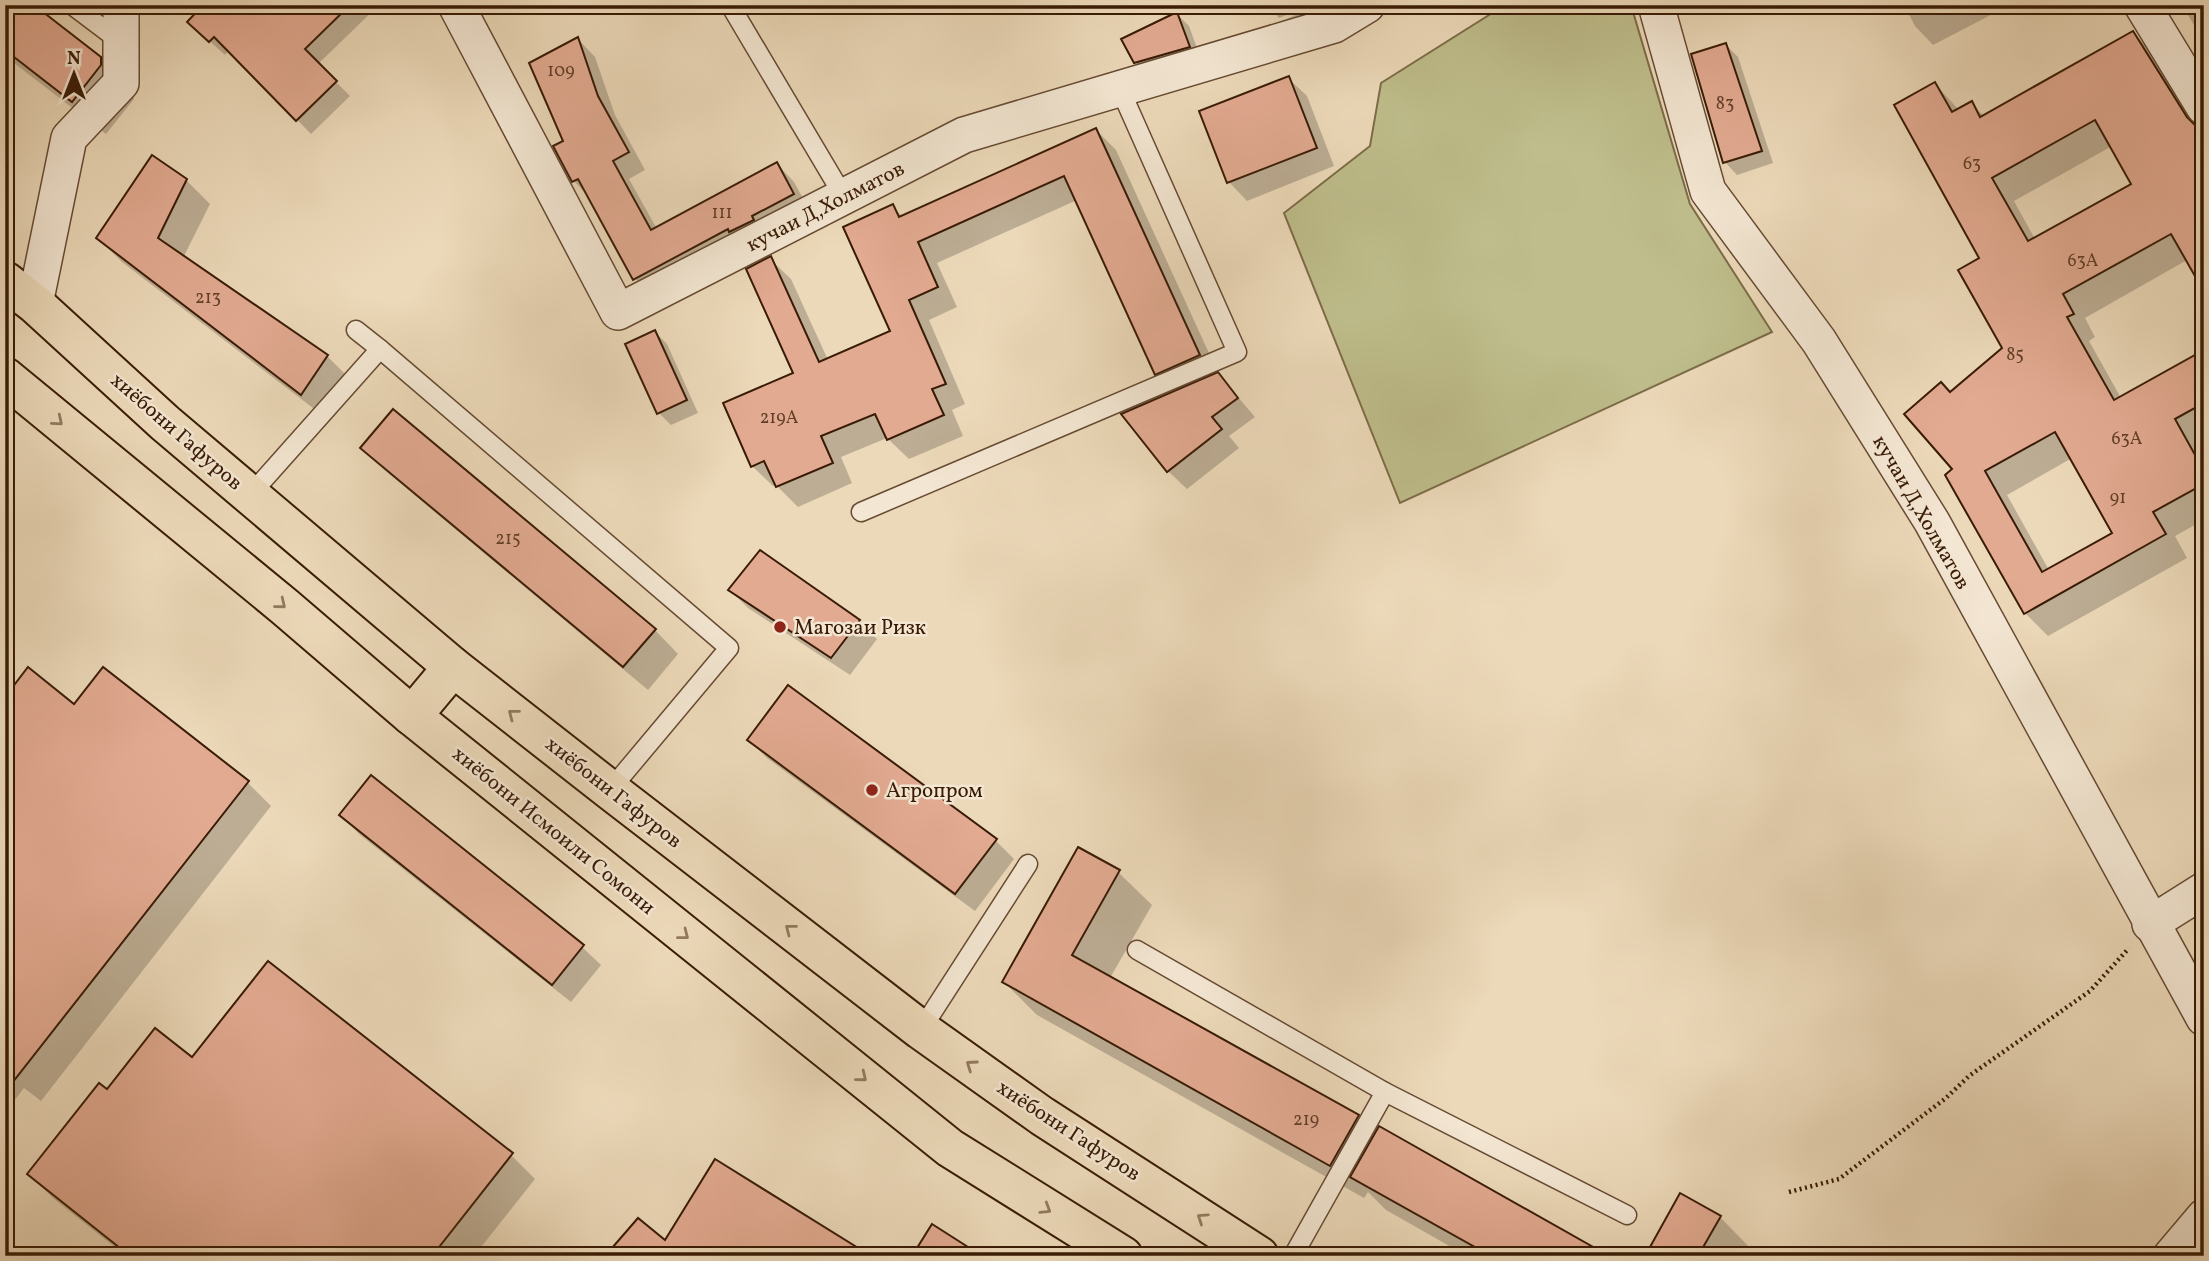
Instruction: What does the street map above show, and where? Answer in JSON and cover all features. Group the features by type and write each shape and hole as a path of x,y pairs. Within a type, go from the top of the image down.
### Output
{"highway":[{"name":"хиёбони Гафуров","path":"5,281 35,304 250,495 453,667 610,790 921,1030 1042,1116 1259,1256"},
{"name":"хиёбони Исмоили Сомони","path":"5,377 285,607 412,716 950,1148 1122,1256"},
{"path":"412,716 453,667"}],"street":[{"path":"35,304 69,138 121,83 121,5"},
{"name":"кучаи Д,Холматов","path":"456,5 618,312 964,135 1334,25 1361,7"},
{"name":"кучаи Д,Холматов","path":"1656,5 1708,191 1819,341 1932,522 2150,925 2204,1018"},
{"path":"2142,5 2204,107"},
{"path":"2150,925 2204,890"},
{"path":"2171,1256 2204,1217"}],"lane":[{"path":"72,5 121,42"},
{"path":"730,5 844,197"},
{"path":"861,512 1237,352 1119,89"},
{"path":"356,330 729,648 610,790"},
{"path":"250,495 380,349"},
{"path":"921,1030 1028,864"},
{"path":"1137,950 1385,1091 1627,1215"},
{"path":"1293,1256 1385,1091"}],"path":[{"path":"1789,1192 1839,1179 1880,1149 1969,1076 2090,991 2150,925"}],"shaded area":[{"path":"1505,5 1631,5 1690,204 1772,332 1400,503 1284,213 1370,146 1381,83"}],"building":[{"path":"5,5 34,5 101,57 101,65 72,102 5,50"},
{"path":"203,5 350,5 305,49 337,81 296,121 214,37 209,42 187,22"},
{"path":"1177,12 1190,47 1134,63 1121,39"},
{"path":"2133,31 2187,117 2194,124 2204,127 2204,292 2171,234 2063,294 2074,314 2067,317 2114,400 2204,350 2204,403 2175,419 2204,471 2204,484 2153,512 2166,534 2024,614 1945,475 1952,469 1904,414 1941,382 1950,392 2002,348 1958,270 1979,258 1894,105 1935,82 1952,112 1972,101 1980,117","holes":["2095,120 2131,184 2028,241 1992,178","2055,432 2112,533 2042,572 1985,471"]},
{"path":"578,37 598,96 629,152 613,161 651,230 777,162 794,194 752,216 754,220 729,232 728,229 633,280 578,179 572,182 553,146 563,141 529,63"},
{"path":"1726,43 1762,151 1723,163 1691,54"},
{"path":"1289,76 1317,148 1227,183 1199,111"},
{"path":"1096,128 1200,355 1155,375 1064,176 918,242 938,287 909,300 946,384 932,389 944,415 887,440 875,414 821,436 833,463 776,487 764,461 751,467 723,403 793,373 746,269 771,256 819,362 890,331 843,227 893,204 899,217"},
{"path":"152,155 187,179 158,238 328,355 301,395 96,238"},
{"path":"655,330 687,400 657,414 625,344"},
{"path":"1218,372 1238,398 1212,417 1222,429 1167,472 1121,414"},
{"path":"393,409 656,629 623,667 360,448"},
{"path":"760,550 860,620 831,658 728,590"},
{"path":"28,667 74,704 103,667 249,781 5,1092 5,697"},
{"name":"Агропром","path":"788,685 997,839 955,894 747,740"},
{"path":"371,775 584,945 552,985 339,815"},
{"path":"1078,847 1120,870 1072,955 1359,1115 1330,1166 1002,982"},
{"path":"268,961 513,1153 432,1256 130,1256 27,1174 99,1083 107,1089 155,1028 192,1057"},
{"path":"1379,1126 1609,1256 1491,1256 1350,1177"},
{"path":"715,1159 871,1256 605,1256 638,1218 665,1240"},
{"path":"1680,1193 1721,1216 1698,1256 1645,1256"},
{"path":"932,1224 982,1256 912,1256"}],"place":[{"name":"Магозаи Ризк","path":"780,627"},
{"name":"Агропром","path":"872,790"}]}
